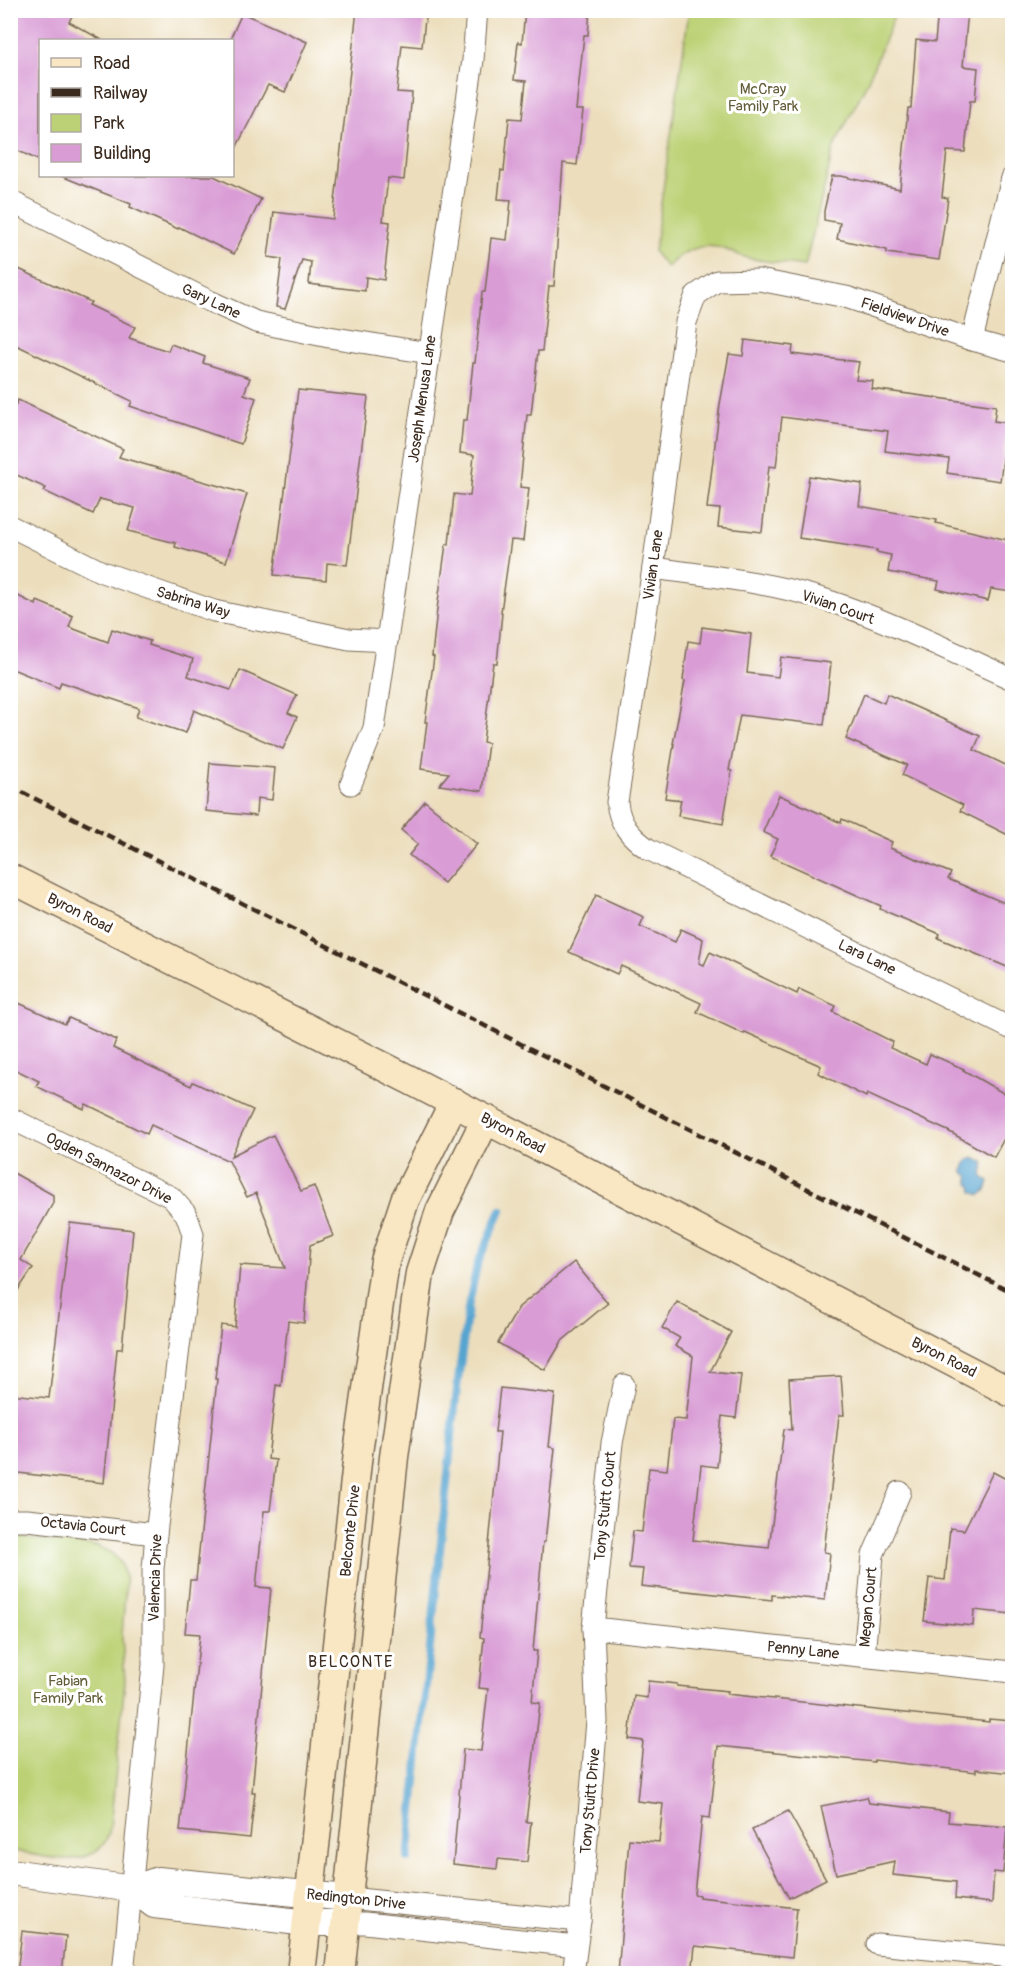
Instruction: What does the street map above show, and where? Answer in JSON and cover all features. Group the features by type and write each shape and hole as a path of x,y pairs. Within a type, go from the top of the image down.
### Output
{"main road":[{"name":"Byron Road","path":"10,878 454,1102 1012,1393"},
{"name":"Belconte Drive","path":"301,1974 358,1453 385,1261 405,1200 454,1102"},
{"path":"340,1974 394,1457 420,1273 440,1211 486,1119"}],"street":[{"name":"Joseph Menusa Lane","path":"351,784 374,728 473,60 477,10"},
{"path":"972,340 1012,178"},
{"name":"Gary Lane","path":"10,201 207,300 256,322 329,337 429,353"},
{"name":"Vivian Lane","path":"722,885 648,849 633,838 618,815 617,802 653,568 686,322 696,295 717,281 759,280 797,287"},
{"name":"Fieldview Drive","path":"797,287 846,297 972,340 1012,351"},
{"name":"Sabrina Way","path":"10,526 102,572 214,611 349,639 387,641"},
{"name":"Vivian Court","path":"653,568 754,582 823,599 900,628 1012,679"},
{"name":"Lara Lane","path":"722,885 1012,1029"},
{"name":"Ogden Sannazor Drive","path":"10,1118 171,1197 186,1214 193,1234 189,1269"},
{"name":"Valencia Drive","path":"123,1974 153,1665 153,1569 156,1534 189,1269"},
{"name":"Tony Stuitt Court","path":"593,1628 612,1443 624,1385"},
{"name":"Megan Court","path":"864,1656 873,1555 900,1492"},
{"name":"Octavia Court","path":"10,1520 156,1534"},
{"name":"Penny Lane","path":"593,1628 1012,1672"},
{"name":"Tony Stuitt Drive","path":"573,1974 580,1921 597,1721 593,1628"},
{"name":"Redington Drive","path":"10,1872 133,1889 158,1880 311,1895 347,1911 365,1923 576,1946"},
{"name":"Redington Drive","path":"133,1889 154,1905 307,1923 347,1911 580,1921"},
{"path":"877,1944 1012,1957"}],"green space":[{"name":"McCray Family Park","path":"876,10 894,17 867,83 834,147 805,266 762,261 721,248 706,246 684,253 667,268 654,252 689,11"},
{"name":"Fabian Family Park","path":"11,1537 98,1546 117,1558 122,1565 126,1582 122,1636 125,1681 110,1828 105,1842 96,1852 84,1857 54,1858 11,1850"}],"water":[{"path":"973,1157 984,1162 982,1176 989,1182 986,1191 980,1195 973,1192 969,1184 969,1177 963,1171 967,1161"}],"building":[{"path":"17,10 75,10 69,22 100,39 39,39 39,161 10,147 10,23"},
{"path":"357,10 426,10 422,47 402,45 397,92 412,93 404,180 388,178 383,221 390,222 384,280 366,277 365,291 309,284 311,262 302,260 285,309 276,307 282,259 268,257 274,212 333,219"},
{"path":"525,10 590,10 588,35 584,35 576,110 583,110 577,165 563,163 554,286 549,286 542,351 538,351 531,415 527,415 520,487 529,488 523,541 511,540 497,663 493,663 483,742 488,743 482,791 439,785 449,773 421,769 437,609 446,544 449,544 454,494 470,496 474,455 460,453 463,420 467,420 473,363 475,363 482,292 485,292 491,238 507,240 511,200 498,199 501,170 504,171 509,118 522,119 526,81 514,80 518,42 522,43"},
{"path":"938,10 968,10 963,66 978,68 975,101 970,101 965,152 947,151 942,197 948,198 939,260 887,253 887,250 837,239 840,223 824,220 832,176 900,189 908,108 911,108 916,40 935,42"},
{"path":"242,13 307,42 285,92 268,85 234,152 234,39 232,35"},
{"path":"64,177 216,177 261,199 234,254 179,227 178,229 130,207 131,204"},
{"path":"10,265 91,302 89,305 135,327 129,338 168,351 171,344 205,357 203,363 250,378 244,394 256,398 241,444 130,406 132,401 10,342"},
{"path":"745,340 793,346 792,354 859,362 856,380 873,381 872,389 996,406 994,421 1008,423 1000,481 947,473 949,459 885,451 888,431 782,417 776,467 769,466 762,532 718,527 720,509 707,508 720,404 729,354 743,356"},
{"path":"298,390 368,397 347,565 327,563 326,580 274,575"},
{"path":"18,400 123,449 119,457 247,494 226,562 175,547 176,543 128,531 135,508 100,499 93,514 44,491 46,488 10,472 10,416"},
{"path":"809,476 862,484 859,506 937,520 936,523 1012,541 1012,592 991,589 988,601 937,589 939,581 888,572 891,555 876,552 877,550 799,538"},
{"path":"10,592 36,605 37,601 73,616 69,627 108,642 112,629 150,641 149,645 193,659 188,676 231,690 240,670 297,695 288,713 297,717 283,749 194,710 186,733 136,717 139,708 61,682 59,688 10,668"},
{"path":"702,627 751,634 747,673 778,677 781,657 831,663 824,725 740,715 729,770 732,771 723,824 678,816 681,800 665,798 685,681 683,680 688,641 700,643"},
{"path":"864,694 884,703 887,694 980,736 974,750 1012,768 1012,837 960,811 963,805 902,775 907,765 846,739"},
{"path":"210,763 275,768 272,800 257,798 256,816 206,811"},
{"path":"779,795 841,823 842,819 892,842 890,848 951,873 948,879 1012,906 1012,969 938,938 940,934 880,909 881,906 770,856 778,839 763,832"},
{"path":"425,801 477,844 444,883 409,855 418,844 401,830"},
{"path":"596,895 644,917 640,926 675,942 681,929 703,939 699,963 704,965 710,952 797,994 799,989 836,1006 833,1012 893,1042 890,1048 926,1064 930,1054 964,1069 1012,1098 1005,1112 1012,1117 1012,1124 994,1157 948,1131 867,1094 866,1097 818,1073 821,1066 697,1012 701,1003 621,966 617,974 569,952"},
{"path":"10,999 65,1024 69,1018 116,1040 113,1048 191,1086 193,1082 253,1110 231,1156 273,1135 301,1191 314,1186 333,1236 310,1245 304,1323 288,1321 281,1386 276,1385 268,1459 276,1460 270,1511 264,1511 256,1587 271,1588 252,1792 255,1792 250,1838 180,1831 200,1634 185,1633 190,1580 196,1580 221,1325 235,1327 240,1265 285,1268 256,1193 247,1197 229,1161 151,1125 147,1134 86,1104 84,1109 36,1086 39,1081 10,1067"},
{"path":"10,1171 53,1195 53,1203 21,1260 33,1268 10,1302"},
{"path":"70,1223 133,1230 122,1349 117,1349 104,1483 10,1472 10,1394 49,1398"},
{"path":"574,1262 608,1303 562,1341 545,1370 498,1343 519,1307"},
{"path":"677,1302 731,1332 710,1372 741,1375 736,1418 722,1416 717,1467 701,1465 693,1540 769,1548 784,1429 792,1430 789,1379 841,1376 844,1415 839,1415 824,1552 830,1553 825,1600 772,1595 772,1600 641,1586 643,1569 629,1568 633,1531 642,1532 649,1468 667,1470 673,1419 686,1420 693,1356 675,1346 680,1338 662,1328"},
{"path":"500,1388 555,1394 549,1447 555,1448 545,1542 543,1542 533,1651 537,1651 532,1702 540,1703 526,1822 531,1822 527,1862 498,1859 497,1869 453,1864 463,1749 481,1751 488,1689 479,1688 484,1638 480,1637 500,1432 495,1432"},
{"path":"993,1472 1012,1482 1012,1614 974,1610 973,1626 924,1621 929,1578 945,1580 950,1528 964,1530"},
{"path":"648,1681 728,1691 727,1694 989,1722 989,1719 1012,1721 1012,1773 976,1769 976,1772 718,1746 710,1818 702,1817 694,1894 699,1897 797,1908 792,1957 695,1946 692,1974 618,1974 629,1839 659,1842 663,1804 637,1801 643,1741 629,1739 634,1696 647,1698"},
{"path":"867,1797 869,1803 949,1812 948,1822 1007,1827 1003,1873 994,1872 992,1903 955,1899 956,1882 893,1875 895,1861 836,1874 821,1806"},
{"path":"788,1811 826,1879 789,1898 752,1830"},
{"path":"22,1931 66,1936 62,1974 17,1974"}],"waterway":[{"path":"408,1858 457,1388 468,1308 477,1265 501,1210"}],"railway":[{"path":"10,786 1012,1292"}],"district":[{"name":"BELCONTE","path":"351,1661"}]}
